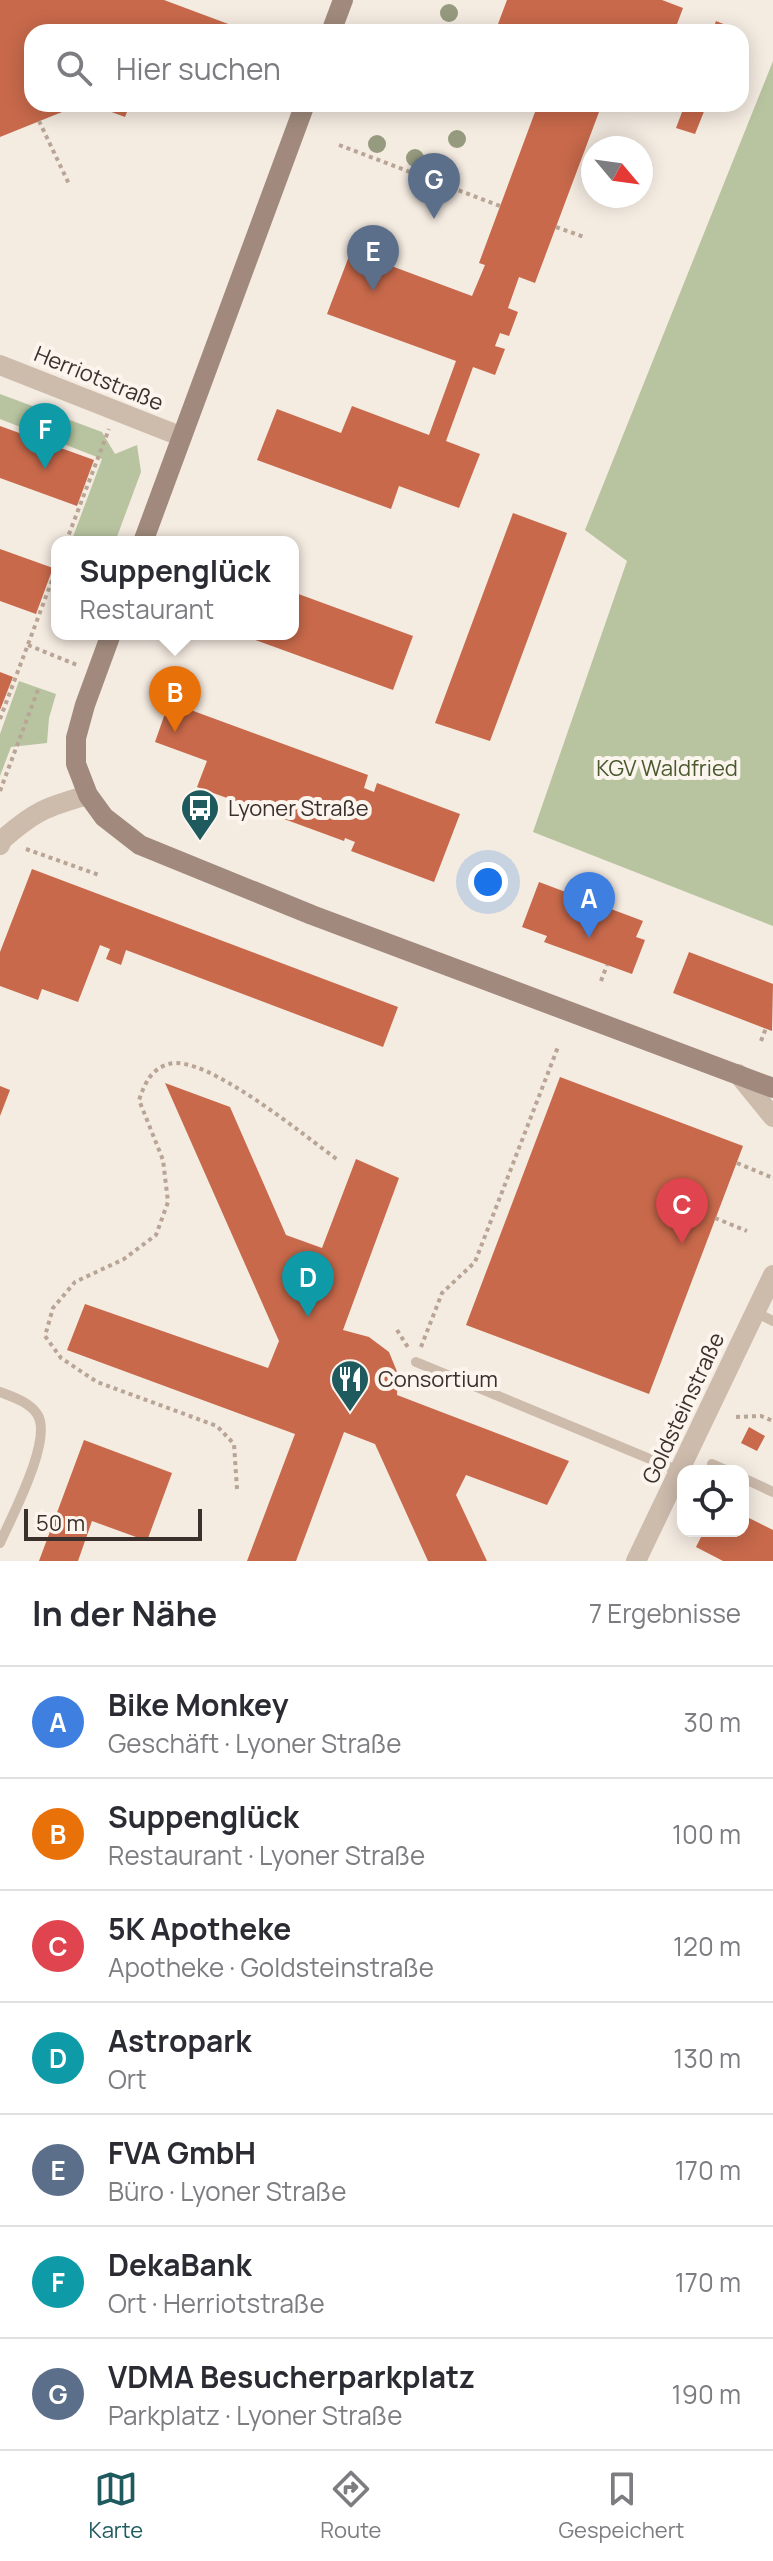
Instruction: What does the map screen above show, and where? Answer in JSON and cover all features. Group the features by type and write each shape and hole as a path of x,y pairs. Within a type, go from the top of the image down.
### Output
{"main road":[{"path":"334,24 343,0"},
{"path":"145,536 302,112"},
{"path":"109,640 76,738 76,764 88,795 104,817 140,845 312,915 769,1083"}],"street":[{"name":"Herriotstraße","path":"0,365 180,436"},
{"path":"9,845 2,840 29,816 45,807 88,795"},
{"path":"738,1074 773,1117"},
{"name":"Goldsteinstraße","path":"682,1465 764,1316 773,1275"},
{"name":"Goldsteinstraße","path":"636,1561 677,1475"}],"lane":[{"path":"416,1362 677,1470"},
{"path":"0,1392 26,1403 39,1416 42,1435 31,1472 0,1543"},
{"path":"749,1481 773,1492"}],"path":[{"path":"39,121 69,184"},
{"path":"339,145 500,206"},
{"path":"556,227 584,237"},
{"path":"68,536 109,429"},
{"path":"0,719 51,583"},
{"path":"28,645 96,673"},
{"path":"0,791 39,687"},
{"path":"9,845 99,875"},
{"path":"601,981 607,965"},
{"path":"761,1041 766,1028"},
{"path":"416,1362 442,1293 475,1262 558,1047"},
{"path":"237,1489 234,1444 217,1426 97,1382 61,1358 45,1336 53,1308 75,1282 124,1259 156,1235 168,1202 163,1160 139,1100 148,1077 170,1064 194,1065 245,1092 338,1160"},
{"path":"737,1163 773,1178"},
{"path":"715,1218 747,1231"},
{"path":"736,1417 761,1416 773,1421"}],"green space":[{"name":"KGV Waldfried","path":"773,61 773,926 533,832 627,561 585,530"},
{"path":"0,394 102,432 115,454 137,445 141,472 117,536 73,536 102,459 0,419"},
{"path":"19,681 56,694 49,718 47,743 11,747 0,776 0,734"}],"building":[{"path":"0,0 164,0 228,24 24,24 24,112 62,112 0,137"},
{"path":"507,0 662,0 683,8 677,24 498,24"},
{"path":"535,112 599,112 590,136 581,136 581,160 535,283 519,277 508,308 518,312 509,336 500,333 495,346 505,349 495,375 473,367 446,441 480,454 459,508 399,486 391,509 257,460 277,409 341,433 352,406 429,435 456,361 327,314 351,251 472,296 485,265 479,263"},
{"path":"682,112 704,112 695,134 676,128"},
{"path":"0,426 94,460 77,506 0,478"},
{"path":"513,513 567,533 490,741 435,723"},
{"path":"0,549 51,567 36,614 0,601"},
{"path":"299,594 413,636 393,690 256,640 299,640"},
{"path":"0,672 13,677 0,710"},
{"path":"169,702 368,775 364,788 374,792 377,783 460,814 434,882 351,851 355,842 345,838 344,841 197,787 207,761 155,742"},
{"path":"32,869 398,1007 383,1047 126,950 121,965 106,959 110,949 100,945 78,1002 42,989 38,1000 0,986 0,952"},
{"path":"539,882 643,921 636,937 645,940 632,974 544,942 547,936 522,927"},
{"path":"689,952 773,984 772,1031 673,993"},
{"path":"560,1077 743,1146 649,1394 466,1325"},
{"path":"165,1083 230,1107 286,1235 322,1248 356,1159 399,1178 343,1330 369,1337 389,1352 398,1374 397,1395 569,1461 547,1505 466,1475 456,1495 487,1561 428,1561 375,1444 344,1432 296,1561 247,1561 295,1434 67,1350 85,1304 268,1368 279,1341"},
{"path":"0,1086 10,1090 0,1116"},
{"path":"749,1427 765,1436 757,1451 741,1443"},
{"path":"84,1440 172,1473 147,1541 92,1521 78,1561 39,1561"},
{"path":"749,1518 773,1530 773,1561 723,1561 696,1547 701,1537 749,1537"}],"place":[{"name":"VDMA Besucherparkplatz","path":"434,219"},
{"name":"FVA GmbH","path":"373,291"},
{"name":"DekaBank","path":"45,469"},
{"name":"Suppenglück","path":"175,732"},
{"name":"Lyoner Straße","path":"200,842"},
{"name":"Bike Monkey","path":"589,938"},
{"name":"5K Apotheke","path":"682,1244"},
{"name":"Astropark","path":"308,1317"},
{"name":"Consortium","path":"350,1413"}]}
